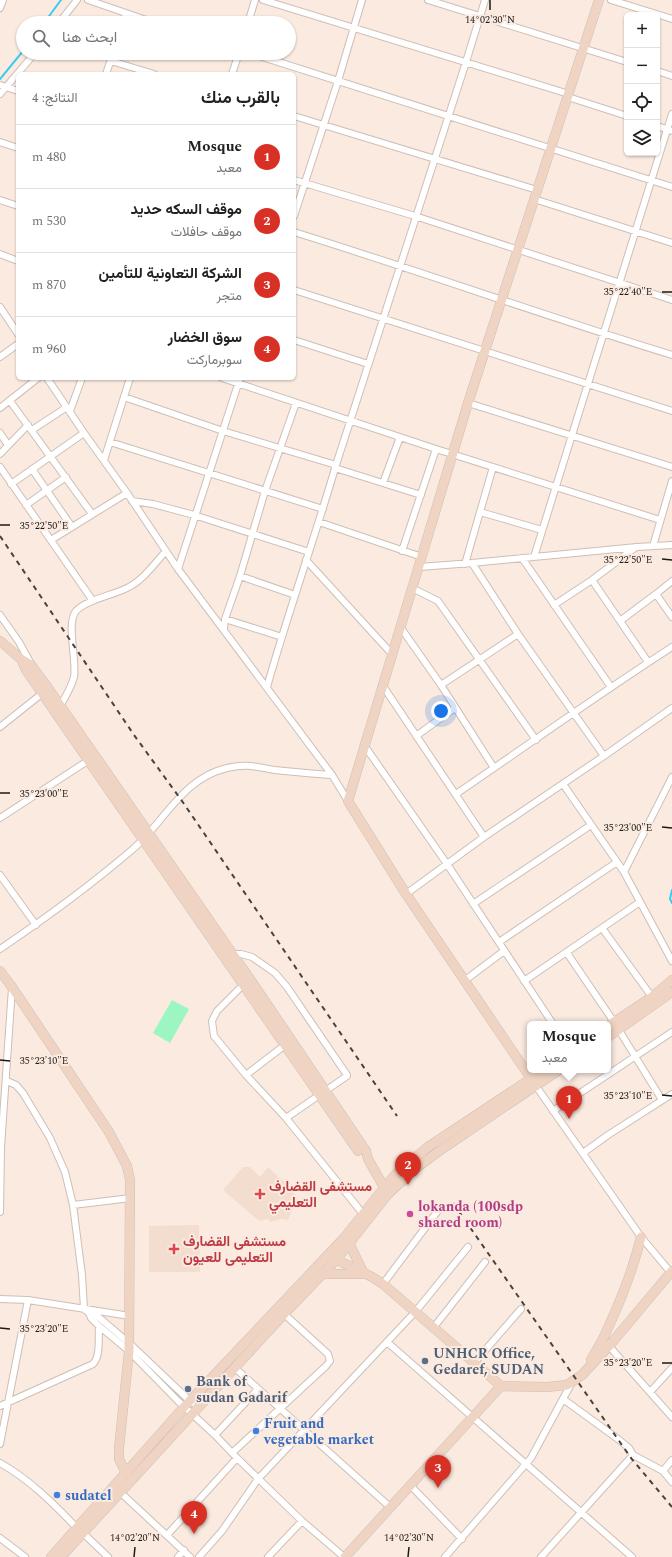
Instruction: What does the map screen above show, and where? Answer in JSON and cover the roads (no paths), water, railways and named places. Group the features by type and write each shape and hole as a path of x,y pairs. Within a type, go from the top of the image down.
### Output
{"street":[{"path":"0,8 3,0"},
{"path":"64,16 76,0"},
{"path":"88,0 132,16"},
{"path":"250,16 255,0"},
{"path":"263,0 466,62 624,115"},
{"path":"296,210 338,81 362,0"},
{"path":"428,0 624,61"},
{"path":"267,687 335,467 485,0"},
{"path":"348,801 452,454 599,0"},
{"path":"611,0 672,19"},
{"path":"17,72 28,60"},
{"path":"233,72 237,60"},
{"path":"272,60 672,187"},
{"path":"107,72 111,61 147,72"},
{"path":"660,72 672,76"},
{"path":"0,94 3,86 16,73"},
{"path":"3,86 16,90"},
{"path":"534,557 587,384 652,181 670,130 672,114"},
{"path":"296,117 536,194 636,232 672,243"},
{"path":"660,127 670,130"},
{"path":"0,142 16,147"},
{"path":"296,181 416,216 672,300"},
{"path":"0,200 16,205"},
{"path":"296,233 401,265 604,334 672,355"},
{"path":"0,254 16,260"},
{"path":"296,291 672,411"},
{"path":"1,310 16,330"},
{"path":"296,341 368,364"},
{"path":"0,357 16,345"},
{"path":"0,408 36,380"},
{"path":"48,380 178,569 332,775 406,894 527,1072"},
{"path":"0,454 8,445 30,428 68,410 81,380"},
{"path":"104,460 129,380"},
{"path":"178,569 194,515 239,381 296,403 660,520"},
{"path":"124,396 223,431 422,495"},
{"path":"10,401 92,514"},
{"path":"224,629 225,619 240,576 265,491 296,403"},
{"path":"468,403 672,467"},
{"path":"0,433 8,445"},
{"path":"11,484 84,433"},
{"path":"383,483 400,437"},
{"path":"110,442 323,509"},
{"path":"402,551 422,495 436,449"},
{"path":"0,467 93,601"},
{"path":"465,564 494,467"},
{"path":"32,469 72,527"},
{"path":"26,505 66,478"},
{"path":"653,546 672,481"},
{"path":"51,540 127,493"},
{"path":"132,501 153,504 194,515 309,552"},
{"path":"480,512 542,530"},
{"path":"319,522 422,557"},
{"path":"419,567 672,545"},
{"path":"554,605 592,580 637,547"},
{"path":"58,709 70,689 74,678 75,665 72,643 72,620 76,611 93,601 130,587 148,572 166,551"},
{"path":"522,558 611,687"},
{"path":"306,560 392,654"},
{"path":"472,563 518,634 604,756"},
{"path":"240,576 295,595"},
{"path":"592,580 648,662"},
{"path":"620,621 672,581"},
{"path":"412,588 438,601 536,740"},
{"path":"656,594 672,617"},
{"path":"0,615 19,642 45,690 94,756 146,836 322,1092"},
{"path":"225,619 282,637"},
{"path":"401,628 456,708 494,768"},
{"path":"441,686 518,634"},
{"path":"2,646 32,665"},
{"path":"456,794 611,687 672,647"},
{"path":"21,659 26,670 45,690"},
{"path":"383,686 484,837"},
{"path":"0,727 45,690"},
{"path":"416,736 456,708"},
{"path":"406,894 484,837 672,708"},
{"path":"58,709 89,760 146,836"},
{"path":"364,745 447,864 551,1021"},
{"path":"0,818 89,760"},
{"path":"0,949 36,925 126,854 146,836 179,797 196,782 212,773 226,768 246,765 268,769 332,775"},
{"path":"624,872 672,777"},
{"path":"563,784 624,872 672,961"},
{"path":"473,904 591,825"},
{"path":"499,942 617,862"},
{"path":"0,875 36,925"},
{"path":"524,980 640,902"},
{"path":"602,928 652,997"},
{"path":"464,981 504,951"},
{"path":"567,952 611,1021"},
{"path":"228,955 241,954 252,957 275,973 287,987 347,1075 286,1118"},
{"path":"228,955 243,985 285,1045 366,1151 368,1159 386,1191"},
{"path":"0,971 105,1125 127,1166 130,1180 130,1316 129,1347 119,1448 119,1459 126,1473"},
{"path":"614,1026 672,980"},
{"path":"243,985 217,1011 212,1021 214,1036 246,1075 286,1118 363,1214"},
{"path":"0,1212 1,1147 7,1081 12,987"},
{"path":"614,1026 672,992"},
{"path":"614,1026 636,1056 662,1100"},
{"path":"611,1073 672,1032"},
{"path":"246,1075 285,1045"},
{"path":"445,1557 527,1464 540,1444 571,1384 582,1375 609,1346 672,1272 641,1237 528,1073"},
{"path":"534,1082 542,1073"},
{"path":"61,1557 80,1530 126,1473 187,1404 281,1311 339,1250 349,1243 406,1165 440,1145 534,1082 553,1073"},
{"path":"553,1111 610,1073"},
{"path":"7,1081 19,1087 50,1138 64,1172 73,1205 87,1311 91,1318 99,1326 129,1347"},
{"path":"583,1154 608,1135 672,1094"},
{"path":"339,1250 363,1214 386,1191"},
{"path":"73,1205 130,1198"},
{"path":"383,1284 437,1212"},
{"path":"587,1369 607,1332 630,1277 641,1237"},
{"path":"349,1243 363,1272"},
{"path":"199,1557 222,1531 258,1479 416,1311 468,1247"},
{"path":"339,1250 363,1272"},
{"path":"332,1257 363,1272 383,1284 501,1386 547,1387 571,1384"},
{"path":"51,1557 121,1493 235,1368 281,1311 322,1274 332,1257"},
{"path":"434,1328 485,1262"},
{"path":"322,1274 363,1272"},
{"path":"0,1299 28,1300 87,1311 130,1316"},
{"path":"0,1444 28,1300"},
{"path":"474,1363 521,1310"},
{"path":"87,1311 95,1314 195,1412 258,1479 302,1521 344,1557 501,1386"},
{"path":"232,1453 280,1410 330,1361 328,1354 281,1311"},
{"path":"0,1406 93,1364 98,1356 99,1326"},
{"path":"387,1342 632,1557"},
{"path":"609,1346 672,1417"},
{"path":"235,1368 280,1410 390,1507"},
{"path":"650,1392 672,1368"},
{"path":"215,1435 258,1389"},
{"path":"563,1399 618,1438 629,1448 633,1455 663,1471 672,1482"},
{"path":"541,1557 633,1455"},
{"path":"167,1535 237,1458"},
{"path":"663,1471 672,1460"},
{"path":"0,1463 17,1474 49,1500 104,1556"},
{"path":"410,1485 462,1538"},
{"path":"121,1493 190,1557"},
{"path":"268,1557 302,1521"},
{"path":"0,1538 25,1557"},
{"path":"178,1557 184,1550"}],"waterway":[{"path":"49,16 61,0"},
{"path":"0,79 16,60"},
{"path":"672,890 670,899 672,903"}],"railway":[{"path":"0,536 134,735 182,801 397,1116"},
{"path":"453,1203 631,1458 672,1507"}],"place":[{"name":"Mosque","path":"569,1119"},
{"name":"موقف السكه حديد","path":"408,1185"},
{"name":"مستشفى القضارف التعليمي","path":"260,1194"},
{"name":"lokanda (100sdp shared room)","path":"410,1214"},
{"name":"مستشفى القضارف التعليمى للعيون","path":"174,1249"},
{"name":"UNHCR Office, Gedaref, SUDAN","path":"425,1361"},
{"name":"Bank of sudan Gadarif","path":"188,1389"},
{"name":"Fruit and vegetable market","path":"256,1431"},
{"name":"الشركة التعاونية للتأمين","path":"438,1488"},
{"name":"sudatel","path":"57,1495"},
{"name":"سوق الخضار","path":"194,1534"}]}
